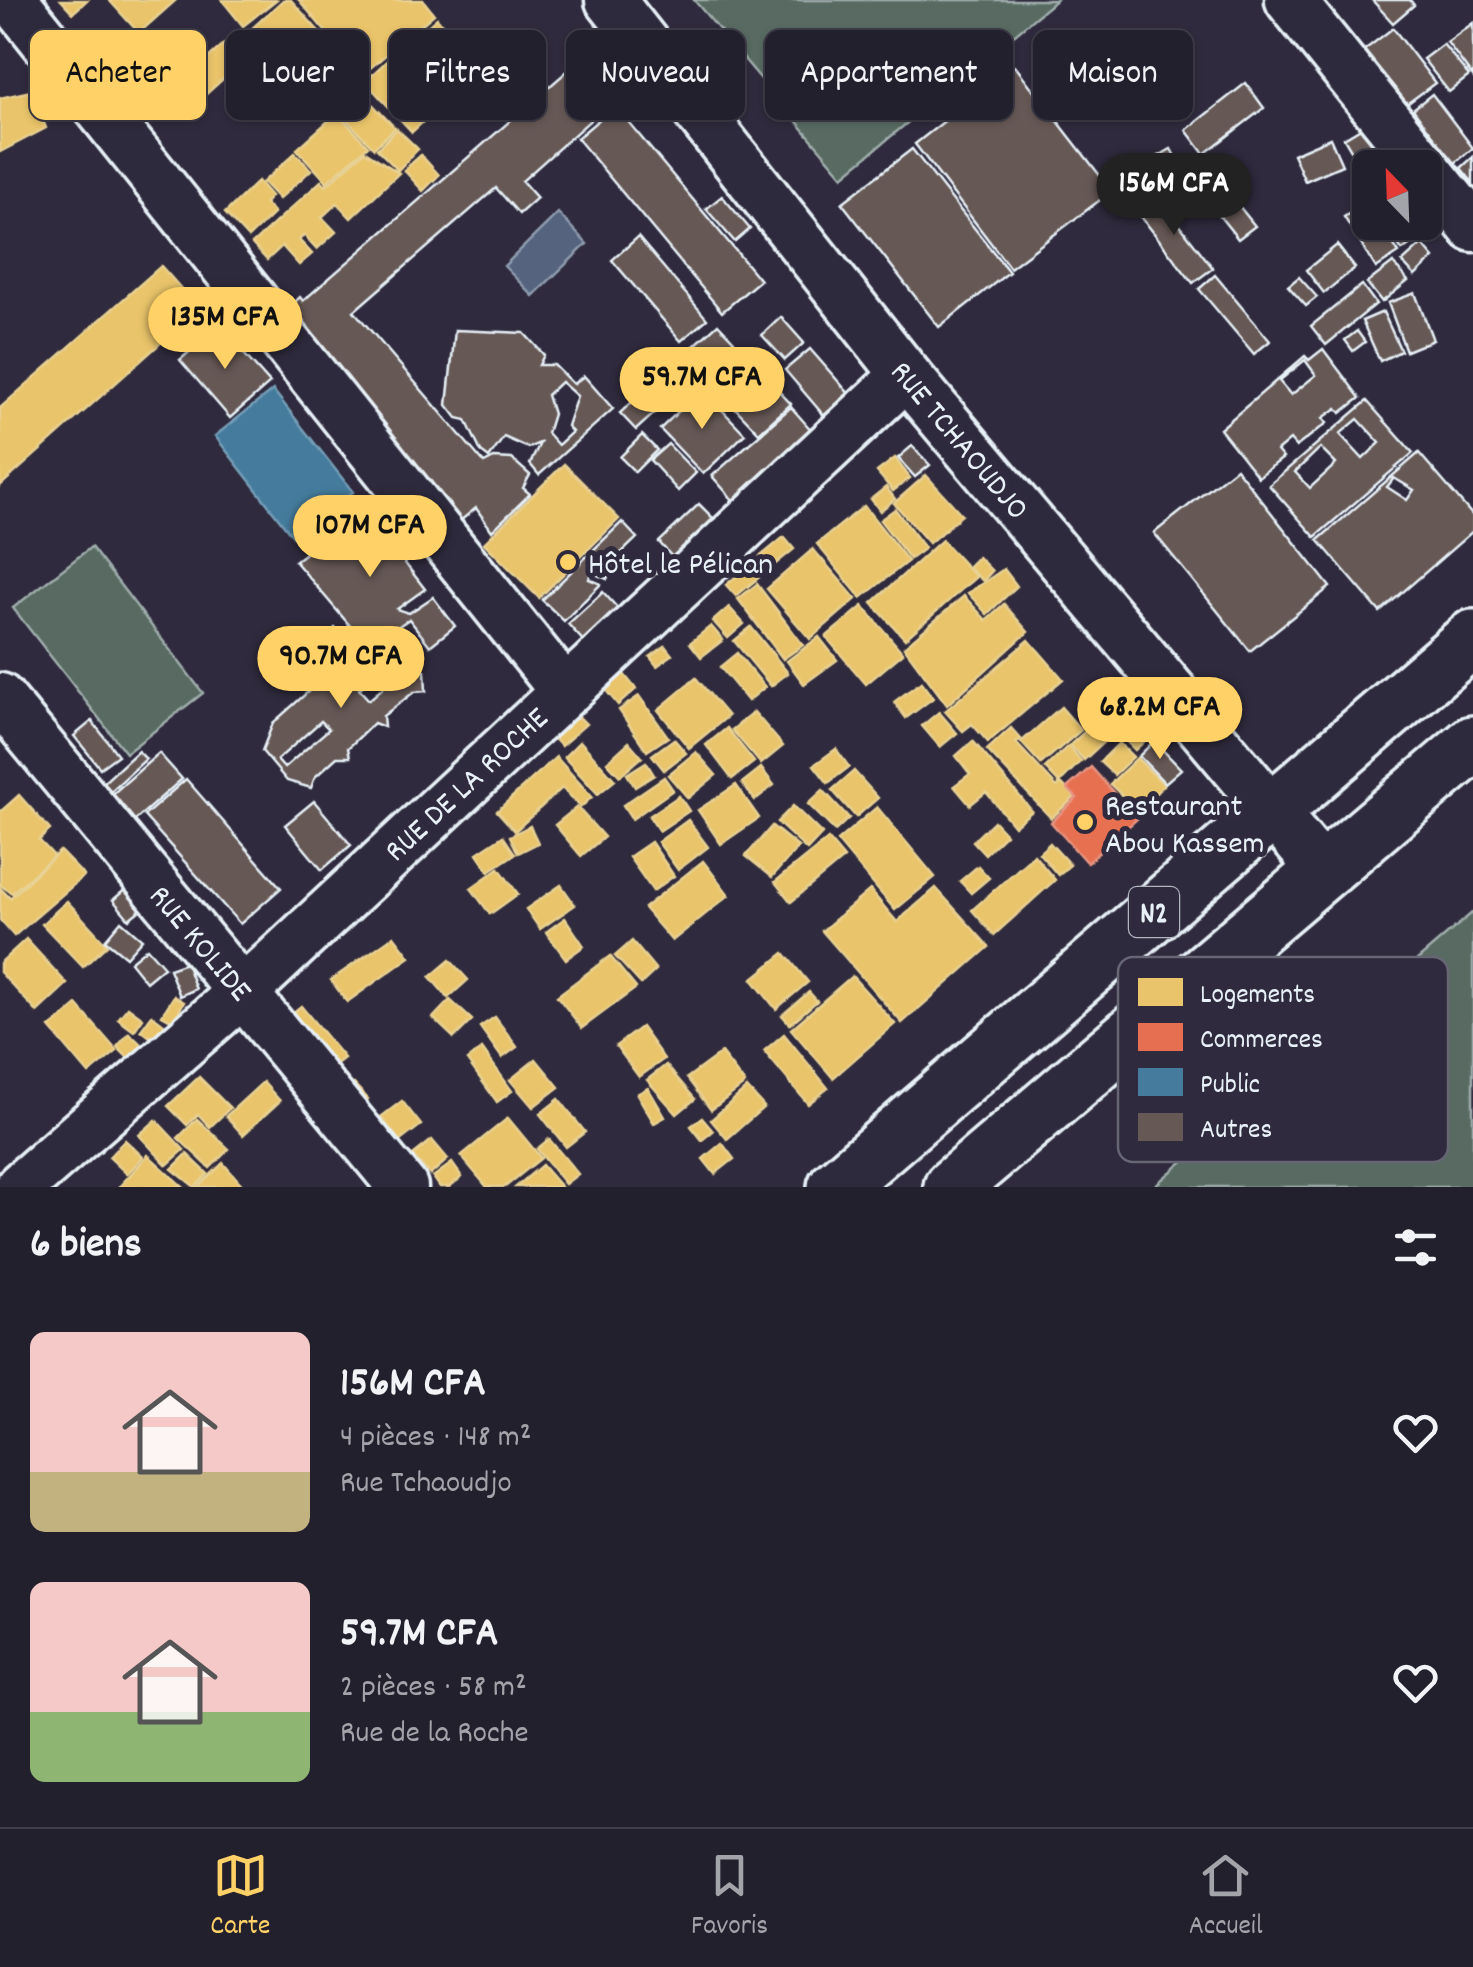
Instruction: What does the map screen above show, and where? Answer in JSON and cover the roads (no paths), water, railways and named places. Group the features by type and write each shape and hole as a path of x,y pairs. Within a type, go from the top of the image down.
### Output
{"highway":[{"name":"N2","path":"836,1187 1473,638"},
{"name":"N2","path":"1222,957 1473,744"},
{"name":"N2","path":"952,1187 1118,1046"}],"street":[{"path":"13,0 564,690"},
{"name":"RUE TCHAOUDJO","path":"610,0 906,375 1323,871"},
{"path":"1290,0 1473,226"},
{"name":"RUE DE LA ROCHE","path":"20,1187 243,992 906,375"},
{"name":"RUE KOLIDE","path":"0,698 403,1187"}],"water":[{"path":"558,213 587,244 533,296 504,266"}],"place":[{"name":"Hôtel le Pélican","path":"568,562"},
{"name":"Restaurant Abou Kassem","path":"1085,822"}]}
